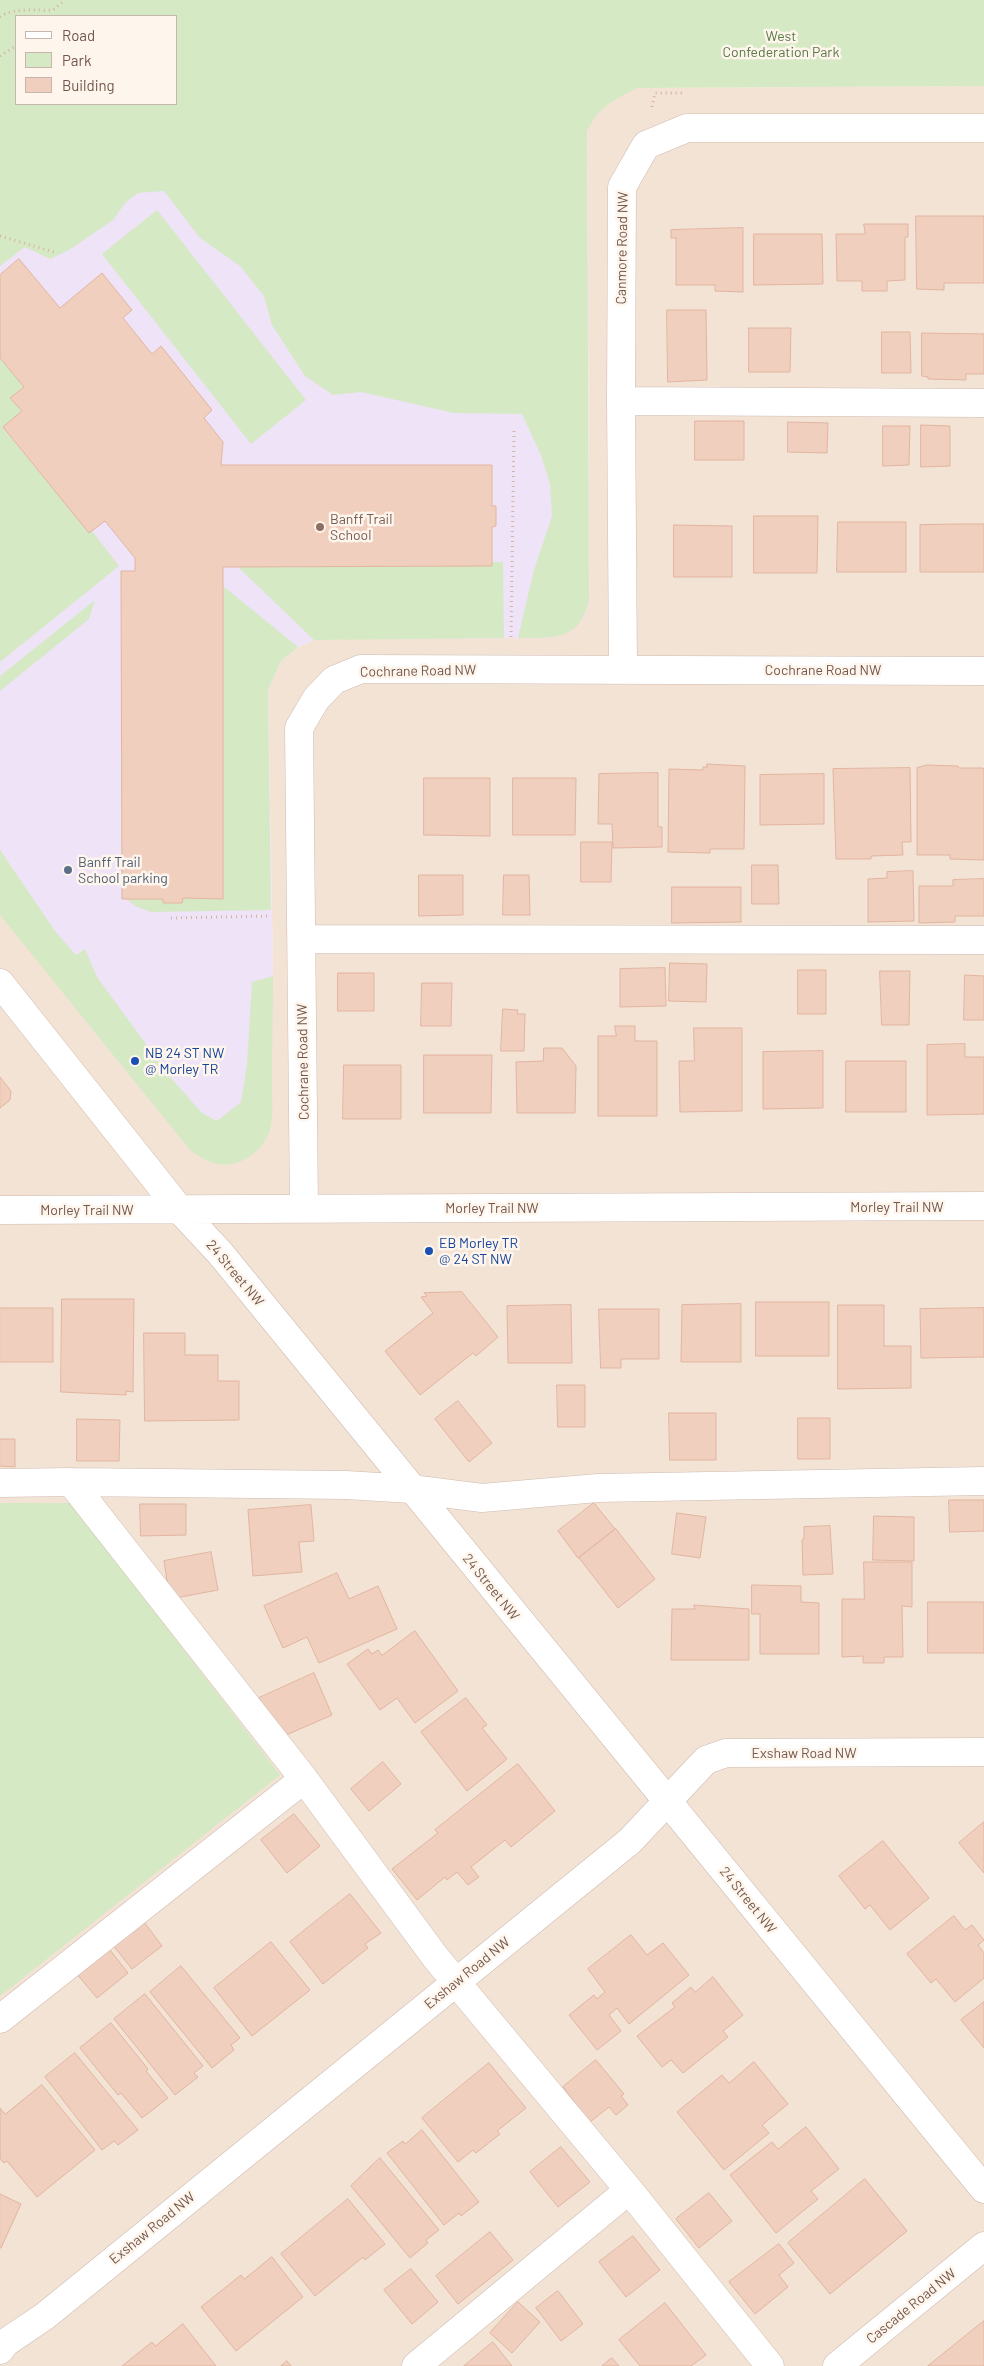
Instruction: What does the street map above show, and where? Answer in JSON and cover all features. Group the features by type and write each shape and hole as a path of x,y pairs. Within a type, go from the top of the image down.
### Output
{"street":[{"name":"Canmore Road NW","path":"623,669 622,187 646,145 687,128 984,128"},
{"path":"621,401 984,403"},
{"name":"Cochrane Road NW","path":"304,1209 299,728 316,699 334,680 361,669 509,671 623,669 984,671"},
{"path":"302,939 984,940"},
{"name":"24 Street NW","path":"0,983 180,1210 220,1253 984,2189"},
{"name":"Morley Trail NW","path":"0,1210 984,1206"},
{"path":"0,1483 346,1485 412,1489 482,1498 598,1488 984,1481"},
{"path":"71,1482 304,1779 456,1982 629,2190 770,2366"},
{"name":"Exshaw Road NW","path":"2,2345 45,2316 630,1841 706,1760 726,1753 984,1752"},
{"path":"0,2019 304,1779"},
{"path":"416,2366 629,2190"},
{"name":"Cascade Road NW","path":"837,2366 984,2246"}],"path":[{"path":"0,17 4,14 26,10 53,10 65,0"},
{"path":"37,15 38,11"},
{"path":"0,56 15,47"},
{"path":"0,236 57,253"},
{"path":"509,671 514,430"},
{"path":"172,918 275,916"}],"shaded area":[{"name":"Banff Trail School","path":"0,0 579,0 587,123 589,600 585,616 569,632 551,638 317,639 298,647 281,661 268,690 273,976 269,1096 210,1150 0,892"},
{"path":"578,80 637,88 984,86 984,2366 0,2366 0,892 269,1096 273,976 268,690 281,661 298,647 317,639 340,640 589,479 587,123"}],"green space":[{"name":"West Confederation Park","path":"0,0 984,0 984,86 637,88 608,105 592,122 587,131 589,600 585,613 579,623 572,630 553,637 518,638 534,570 552,516 550,484 541,455 522,414 454,413 361,392 333,395 305,376 272,325 264,296 240,266 200,238 164,191 138,193 125,203 113,220 69,250 50,259 25,247 0,266"},
{"path":"157,210 306,400 251,444 102,254"},
{"path":"0,358 24,387 10,398 22,411 3,428 89,533 92,531 119,566 0,662"},
{"path":"492,562 503,562 504,638 314,640 238,567 492,566"},
{"path":"223,586 298,647 281,661 268,690 271,910 151,912 135,906 127,899 163,899 164,903 182,903 183,898 223,899"},
{"path":"95,600 89,619 0,691 0,676"},
{"path":"0,850 55,931 76,955 85,949 97,977 170,1077 202,1113 217,1121 241,1102 247,1064 252,982 273,976 272,1121 269,1133 255,1153 241,1161 225,1165 210,1162 190,1150 0,915"},
{"path":"0,1503 71,1503 280,1775 0,1996"}],"building":[{"path":"916,216 984,216 984,283 944,283 944,290 917,289"},
{"path":"864,224 908,224 908,237 905,237 905,280 887,281 887,291 862,291 862,281 837,281 836,234 865,234"},
{"path":"743,228 743,292 715,291 715,285 676,285 676,238 671,238 671,230"},
{"path":"754,234 822,234 823,284 754,285"},
{"path":"19,259 60,308 102,273 132,310 123,318 152,354 161,346 212,410 204,418 223,442 221,465 492,465 492,506 496,506 496,526 492,527 492,566 223,567 223,899 183,898 182,903 163,903 163,899 122,899 121,571 135,571 135,558 105,521 89,533 3,427 22,411 10,398 24,387 0,358 0,275"},
{"path":"667,310 706,310 707,380 668,382"},
{"path":"749,328 791,328 790,372 749,372"},
{"path":"882,332 910,332 911,373 882,373"},
{"path":"922,333 984,334 984,374 966,374 966,380 928,379 928,377 922,376"},
{"path":"695,421 744,421 744,460 695,460"},
{"path":"788,422 828,423 827,453 788,452"},
{"path":"921,425 950,426 950,466 921,467"},
{"path":"883,426 910,426 909,465 883,466"},
{"path":"754,516 818,516 817,573 754,573"},
{"path":"838,522 906,522 906,572 837,572"},
{"path":"984,524 984,572 920,572 920,525"},
{"path":"674,525 732,526 732,577 674,577"},
{"path":"707,764 745,766 744,849 710,849 710,853 668,852 669,769 703,770 703,767 707,767"},
{"path":"927,765 983,768 984,860 950,859 950,855 917,855 917,768"},
{"path":"910,768 911,842 902,842 903,855 871,856 871,859 836,859 833,769"},
{"path":"658,773 658,827 662,827 662,847 613,848 612,824 598,824 599,774"},
{"path":"824,774 824,824 760,825 760,775"},
{"path":"424,778 490,778 490,836 424,835"},
{"path":"513,778 576,778 575,835 513,835"},
{"path":"581,842 612,842 611,882 581,882"},
{"path":"752,865 778,865 779,904 752,904"},
{"path":"913,871 914,921 868,922 868,879 887,878 887,872"},
{"path":"419,875 463,875 463,915 419,916"},
{"path":"504,875 529,875 530,915 503,915"},
{"path":"984,879 984,916 955,916 955,922 919,923 919,886 953,886 953,880"},
{"path":"672,887 741,887 741,922 672,923"},
{"path":"670,963 707,964 706,1002 669,1001"},
{"path":"665,968 666,1006 620,1007 620,969"},
{"path":"798,970 826,970 826,1014 798,1014"},
{"path":"880,971 910,971 909,1025 882,1025"},
{"path":"338,973 374,973 374,1011 338,1011"},
{"path":"965,975 984,976 984,1020 964,1020"},
{"path":"422,983 452,983 451,1026 421,1026"},
{"path":"503,1009 518,1010 517,1014 525,1014 524,1051 501,1051"},
{"path":"615,1026 635,1026 635,1041 657,1041 657,1116 598,1116 598,1036 616,1036"},
{"path":"694,1028 742,1028 742,1111 680,1112 679,1061 694,1061"},
{"path":"965,1044 965,1057 984,1057 984,1114 927,1115 927,1045"},
{"path":"544,1048 562,1048 576,1066 575,1113 517,1113 516,1062 543,1061"},
{"path":"823,1051 823,1108 763,1109 763,1052"},
{"path":"424,1055 492,1055 491,1113 424,1113"},
{"path":"846,1061 906,1061 906,1112 846,1112"},
{"path":"344,1065 401,1065 401,1119 343,1119"},
{"path":"0,1077 11,1091 10,1100 0,1108"},
{"path":"462,1292 498,1337 476,1356 473,1353 420,1395 385,1351 433,1313 421,1297 427,1296 424,1293"},
{"path":"62,1299 134,1299 133,1392 126,1391 126,1395 61,1392"},
{"path":"756,1302 829,1302 829,1356 756,1356"},
{"path":"741,1304 741,1362 681,1362 682,1305"},
{"path":"571,1305 572,1363 508,1363 507,1306"},
{"path":"838,1305 884,1305 884,1346 911,1346 911,1388 838,1389"},
{"path":"0,1308 53,1308 53,1362 0,1362"},
{"path":"984,1308 984,1357 921,1358 920,1309"},
{"path":"599,1309 659,1309 659,1359 621,1359 621,1368 601,1368"},
{"path":"144,1333 185,1333 185,1355 218,1355 218,1381 239,1381 239,1420 145,1421"},
{"path":"557,1385 585,1385 585,1427 558,1427"},
{"path":"458,1401 492,1443 469,1462 435,1419"},
{"path":"669,1413 716,1413 716,1460 670,1460"},
{"path":"798,1418 830,1418 830,1459 798,1459"},
{"path":"77,1419 120,1420 119,1461 77,1461"},
{"path":"0,1439 15,1439 15,1467 0,1466"},
{"path":"949,1500 984,1500 984,1531 950,1532"},
{"path":"594,1503 615,1529 578,1558 558,1531"},
{"path":"140,1504 186,1504 186,1535 141,1536"},
{"path":"311,1505 314,1541 299,1542 302,1572 253,1576 248,1510"},
{"path":"677,1513 706,1517 700,1558 672,1554"},
{"path":"874,1516 914,1517 914,1561 873,1560"},
{"path":"830,1526 833,1574 803,1575 802,1540 804,1539 804,1527"},
{"path":"616,1529 655,1579 618,1608 579,1558"},
{"path":"211,1552 218,1590 170,1599 164,1561"},
{"path":"864,1562 912,1562 912,1607 902,1606 903,1657 884,1657 884,1663 863,1663 863,1656 842,1657 842,1599 864,1599"},
{"path":"337,1573 349,1599 378,1586 397,1629 319,1663 307,1637 283,1648 264,1606"},
{"path":"752,1585 801,1586 801,1602 819,1603 819,1654 760,1654 760,1614 752,1614"},
{"path":"928,1602 984,1602 984,1653 928,1653"},
{"path":"694,1605 749,1609 749,1660 671,1660 672,1609 695,1609"},
{"path":"415,1631 458,1691 415,1723 397,1698 380,1710 347,1664 368,1649 372,1654 378,1650 382,1655"},
{"path":"314,1673 332,1715 277,1739 259,1698"},
{"path":"466,1698 487,1725 482,1728 507,1759 467,1791 421,1732"},
{"path":"383,1762 401,1784 369,1811 351,1789"},
{"path":"518,1764 555,1811 511,1847 505,1840 471,1867 479,1877 468,1885 457,1872 447,1880 445,1877 417,1900 392,1869 438,1833 435,1830"},
{"path":"294,1814 320,1846 287,1873 261,1840"},
{"path":"984,1822 984,1873 959,1843"},
{"path":"883,1841 929,1898 890,1930 870,1905 865,1909 839,1876"},
{"path":"350,1894 381,1933 365,1944 368,1948 323,1984 290,1942"},
{"path":"138,1914 162,1946 132,1969 108,1939"},
{"path":"954,1916 965,1930 972,1925 984,1940 978,1945 984,1953 984,1978 955,2002 936,1979 931,1983 907,1954"},
{"path":"631,1935 647,1955 663,1943 689,1975 629,2024 617,2008 609,2015 621,2031 597,2050 569,2015 594,1995 597,1999 605,1992 588,1969"},
{"path":"103,1941 128,1973 97,1998 71,1967"},
{"path":"271,1942 310,1990 252,2036 214,1988"},
{"path":"181,1966 240,2038 231,2045 234,2050 212,2068 150,1992"},
{"path":"713,1977 743,2015 723,2031 728,2037 683,2073 671,2060 662,2067 637,2036 675,2007 672,2003 691,1987 695,1992"},
{"path":"145,1994 203,2066 194,2073 198,2077 175,2095 114,2019"},
{"path":"984,2002 984,2048 961,2020"},
{"path":"111,2023 148,2069 146,2071 168,2098 142,2118 121,2093 118,2095 80,2048"},
{"path":"75,2053 138,2130 118,2145 114,2141 102,2150 45,2077"},
{"path":"596,2060 624,2094 621,2096 628,2105 616,2115 609,2107 590,2122 563,2087"},
{"path":"754,2062 788,2104 762,2125 769,2133 724,2170 677,2112 722,2075 729,2083"},
{"path":"489,2063 526,2108 497,2131 500,2134 476,2153 473,2150 458,2162 422,2118"},
{"path":"42,2085 95,2150 37,2197 7,2161 4,2163 0,2159 0,2108 5,2114"},
{"path":"806,2127 839,2169 811,2191 818,2199 776,2233 730,2175 772,2142 778,2149"},
{"path":"422,2130 479,2202 461,2216 459,2213 444,2225 387,2153 403,2141 405,2144"},
{"path":"561,2147 590,2182 558,2207 530,2172"},
{"path":"380,2158 439,2230 426,2240 428,2243 410,2258 351,2186"},
{"path":"865,2179 907,2231 830,2294 788,2243"},
{"path":"709,2193 732,2221 699,2248 676,2219"},
{"path":"0,2194 21,2204 1,2248 0,2248"},
{"path":"348,2199 385,2244 365,2260 363,2257 315,2296 281,2254"},
{"path":"490,2232 513,2260 458,2304 436,2276"},
{"path":"633,2236 660,2270 626,2297 599,2262"},
{"path":"779,2244 794,2263 779,2275 788,2287 755,2314 729,2282"},
{"path":"272,2257 303,2297 236,2351 201,2307 241,2275 244,2279"},
{"path":"411,2269 438,2302 412,2324 384,2290"},
{"path":"558,2291 583,2324 561,2341 536,2308"},
{"path":"518,2302 540,2322 512,2353 490,2333"},
{"path":"665,2303 706,2355 691,2366 640,2366 619,2340"},
{"path":"984,2321 984,2366 928,2366"},
{"path":"183,2324 216,2366 122,2366 152,2342 155,2346"},
{"path":"493,2342 512,2366 464,2366"},
{"path":"612,2358 619,2366 602,2366"},
{"path":"287,2361 291,2366 281,2366"}],"place":[{"name":"Banff Trail School","path":"320,527"},
{"name":"Banff Trail School parking","path":"68,870"},
{"name":"NB 24 ST NW @ Morley TR","path":"135,1061"},
{"name":"EB Morley TR @ 24 ST NW","path":"429,1251"}]}
